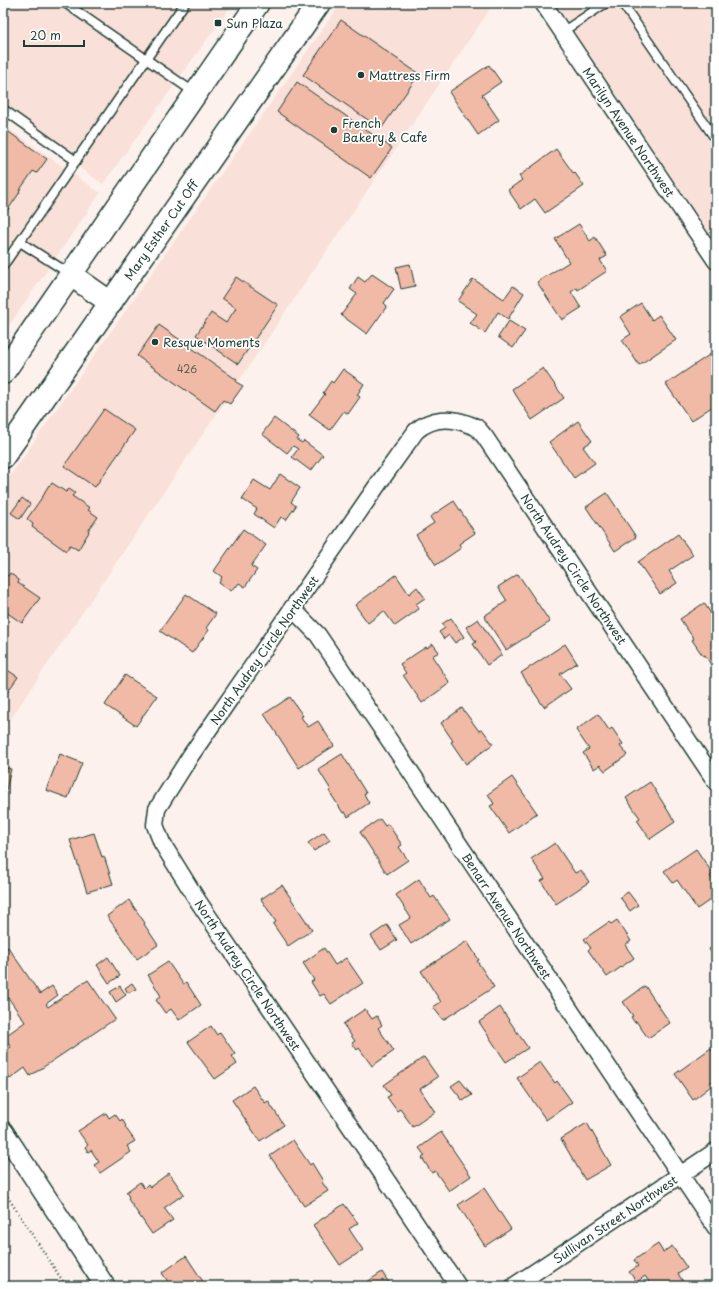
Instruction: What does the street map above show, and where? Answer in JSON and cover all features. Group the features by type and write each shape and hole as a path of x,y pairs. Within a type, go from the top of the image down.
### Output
{"main road":[{"path":"3,373 258,3"},
{"name":"Mary Esther Cut Off","path":"3,457 319,3"},
{"path":"71,275 111,303"}],"street":[{"name":"Marilyn Avenue Northwest","path":"543,3 716,261"},
{"name":"North Audrey Circle Northwest","path":"458,1286 198,901 162,842 155,825 157,809 191,755 416,431 423,425 445,419 459,420 476,427 485,437 716,782"},
{"name":"Benarr Avenue Northwest","path":"292,608 318,635 716,1228"},
{"path":"3,1131 105,1286"},
{"name":"Sullivan Street Northwest","path":"514,1286 716,1151"}],"lane":[{"path":"65,3 196,94"},
{"path":"3,266 185,3"},
{"path":"562,32 606,3"},
{"path":"622,3 716,140"},
{"path":"3,109 76,162"},
{"path":"20,242 71,275"}],"path":[{"path":"3,1190 66,1286"}],"shaded area":[{"name":"Sun Plaza","path":"3,3 233,3 103,184 3,114"},
{"path":"341,3 494,3 3,730 3,486"},
{"path":"555,3 716,3 716,243"},
{"path":"3,125 101,192 3,334"}],"building":[{"name":"Mattress Firm","path":"341,20 419,74 381,129 303,75"},
{"path":"489,65 501,82 482,95 499,120 478,135 449,92"},
{"name":"French Bakery & Cafe","path":"297,82 392,148 371,178 277,112"},
{"path":"3,128 47,159 37,173 33,171 3,217"},
{"path":"556,149 584,186 545,213 535,199 521,209 508,190 522,180 519,176"},
{"path":"579,224 590,241 595,237 607,256 600,260 607,271 578,290 577,288 571,292 581,308 562,320 537,282 569,262 555,239"},
{"path":"410,264 415,286 401,289 396,267"},
{"path":"372,274 394,289 384,303 387,306 367,334 341,315 357,294 350,289 358,277 365,282"},
{"path":"236,277 278,305 238,364 196,335 211,313 226,323 236,308 222,298"},
{"path":"473,279 504,299 513,286 524,293 508,319 498,312 485,333 470,323 477,314 458,301"},
{"path":"641,303 652,320 659,315 676,340 639,365 622,340 631,334 620,317"},
{"path":"509,321 525,331 513,348 498,337"},
{"path":"159,325 237,380 236,382 243,386 230,404 223,400 215,411 137,356"},
{"path":"715,351 716,404 691,421 666,384"},
{"path":"543,368 564,398 532,420 512,389"},
{"path":"343,369 364,384 357,395 360,397 348,414 344,411 330,430 309,415 325,394 323,393 331,381 333,383"},
{"path":"104,409 135,430 95,487 64,466"},
{"path":"274,418 299,437 297,440 302,443 304,441 323,455 311,471 292,457 298,449 293,446 287,453 262,434"},
{"path":"578,421 592,441 583,447 595,463 574,478 549,442"},
{"path":"280,474 300,488 291,502 296,506 286,520 281,517 274,528 254,514 257,509 242,499 254,480 270,490"},
{"path":"52,483 66,492 69,489 75,493 72,496 90,508 88,510 98,517 88,531 89,532 78,550 70,545 66,551 32,527 33,524 27,519 49,485 50,486"},
{"path":"607,493 636,537 615,551 586,507"},
{"path":"22,498 30,504 20,519 11,513"},
{"path":"454,501 475,533 459,544 461,548 436,565 416,535 434,523 430,517"},
{"path":"243,529 266,545 251,566 257,570 245,587 239,583 231,591 219,583 222,577 214,571"},
{"path":"678,534 693,555 669,571 677,583 660,594 638,562"},
{"path":"3,573 8,576 10,573 19,580 18,583 40,598 22,623 3,610"},
{"path":"518,574 550,622 506,650 484,616 507,601 498,587"},
{"path":"396,575 409,594 417,587 425,598 416,604 419,609 395,626 384,611 368,623 355,605"},
{"path":"186,594 216,614 206,628 209,630 192,653 160,631"},
{"path":"704,603 716,621 716,661 711,665 705,655 703,656 692,640 694,639 680,619"},
{"path":"451,618 464,637 455,643 449,635 444,639 439,632 445,628 442,624"},
{"path":"478,619 502,655 487,665 473,644 476,642 466,627"},
{"path":"433,644 439,652 432,656 450,683 422,703 403,675 406,673 400,664"},
{"path":"565,644 577,663 560,674 571,689 544,707 521,673"},
{"path":"3,667 18,677 3,698"},
{"path":"125,675 157,696 136,726 105,705"},
{"path":"290,697 303,716 301,717 308,727 318,721 334,746 299,768 264,714"},
{"path":"462,708 479,731 482,729 493,744 466,764 451,742 453,741 441,723"},
{"path":"598,714 609,730 612,728 623,744 620,746 627,755 605,771 600,765 594,769 583,753 589,749 576,730"},
{"path":"60,754 82,763 68,798 46,790"},
{"path":"342,754 366,793 364,794 369,803 348,817 345,812 343,813 329,791 331,790 318,769"},
{"path":"3,767 11,769 3,803"},
{"path":"512,777 537,813 509,833 490,806 494,804 488,794"},
{"path":"650,782 675,822 650,839 637,820 640,818 626,798"},
{"path":"380,819 385,826 388,824 402,845 399,847 408,860 387,874 360,832"},
{"path":"324,832 330,840 314,851 308,843"},
{"path":"94,833 102,857 104,856 113,884 87,892 70,840"},
{"path":"555,843 575,873 581,870 589,882 556,904 541,881 545,879 531,859"},
{"path":"696,849 713,874 710,876 716,885 716,896 697,909 677,880 673,883 664,871"},
{"path":"419,879 431,898 434,896 450,919 411,944 399,925 411,918 396,895"},
{"path":"282,885 312,930 288,946 273,924 276,922 261,899"},
{"path":"628,892 638,905 630,911 620,897"},
{"path":"129,900 158,945 137,959 107,916"},
{"path":"617,920 631,941 625,945 634,958 607,977 588,950 591,948 584,939 609,922 611,924"},
{"path":"387,925 397,940 381,950 371,936"},
{"path":"716,926 716,934 712,929"},
{"path":"467,941 479,960 477,961 494,987 443,1020 433,1007 441,1002 421,971"},
{"path":"716,945 716,960 709,949"},
{"path":"8,947 40,994 52,986 58,995 46,1004 48,1007 88,980 115,1019 30,1076 25,1068 10,1079 3,1069 3,1052 11,1047 4,1037 25,1022 3,990 3,950"},
{"path":"324,948 335,965 346,958 363,983 331,1004 324,994 320,996 311,982 314,980 303,963"},
{"path":"108,957 120,976 109,983 97,965"},
{"path":"168,962 183,984 186,982 201,1005 179,1020 171,1009 165,1013 156,1000 161,996 148,975"},
{"path":"132,983 136,989 128,993 125,988"},
{"path":"120,986 126,995 116,1002 110,992"},
{"path":"645,986 670,1023 648,1038 636,1021 635,1023 631,1017 633,1016 623,1002"},
{"path":"500,1007 528,1048 506,1062 479,1022"},
{"path":"365,1009 372,1019 377,1016 382,1025 378,1028 394,1051 372,1066 359,1048 357,1050 352,1043 355,1041 343,1024"},
{"path":"211,1026 217,1035 220,1032 235,1054 232,1056 237,1064 215,1079 188,1042"},
{"path":"711,1048 716,1056 716,1079 709,1083 711,1086 693,1100 675,1074"},
{"path":"424,1057 438,1077 420,1089 435,1112 413,1127 400,1109 397,1111 387,1097 391,1095 384,1085"},
{"path":"540,1062 555,1083 557,1081 572,1102 546,1120 517,1078"},
{"path":"460,1080 472,1095 463,1101 451,1086"},
{"path":"253,1086 265,1103 268,1101 284,1125 260,1141 232,1100"},
{"path":"106,1113 109,1118 115,1114 120,1121 122,1119 126,1126 125,1127 135,1141 127,1146 131,1152 100,1173 94,1165 99,1162 91,1150 88,1152 85,1147 88,1145 78,1131"},
{"path":"587,1123 611,1165 585,1180 561,1139"},
{"path":"441,1132 471,1176 449,1191 435,1171 432,1173 422,1158 425,1156 419,1148"},
{"path":"293,1140 310,1165 312,1163 328,1191 304,1206 270,1156"},
{"path":"169,1173 184,1194 164,1208 173,1220 152,1234 128,1199 129,1197 126,1192 140,1182 144,1188 148,1184 150,1187"},
{"path":"484,1188 511,1229 485,1246 458,1205"},
{"path":"344,1204 358,1223 349,1229 363,1250 340,1265 313,1225"},
{"path":"658,1244 663,1252 672,1246 687,1268 678,1274 686,1286 652,1286 645,1276 637,1282 629,1272 638,1266 634,1260"},
{"path":"186,1256 206,1286 171,1286 162,1273"},
{"path":"382,1272 391,1286 361,1286"}],"place":[{"name":"Sun Plaza","path":"218,23"},
{"name":"Mattress Firm","path":"361,75"},
{"name":"French Bakery & Cafe","path":"334,130"},
{"name":"Resque Moments","path":"155,342"}]}
